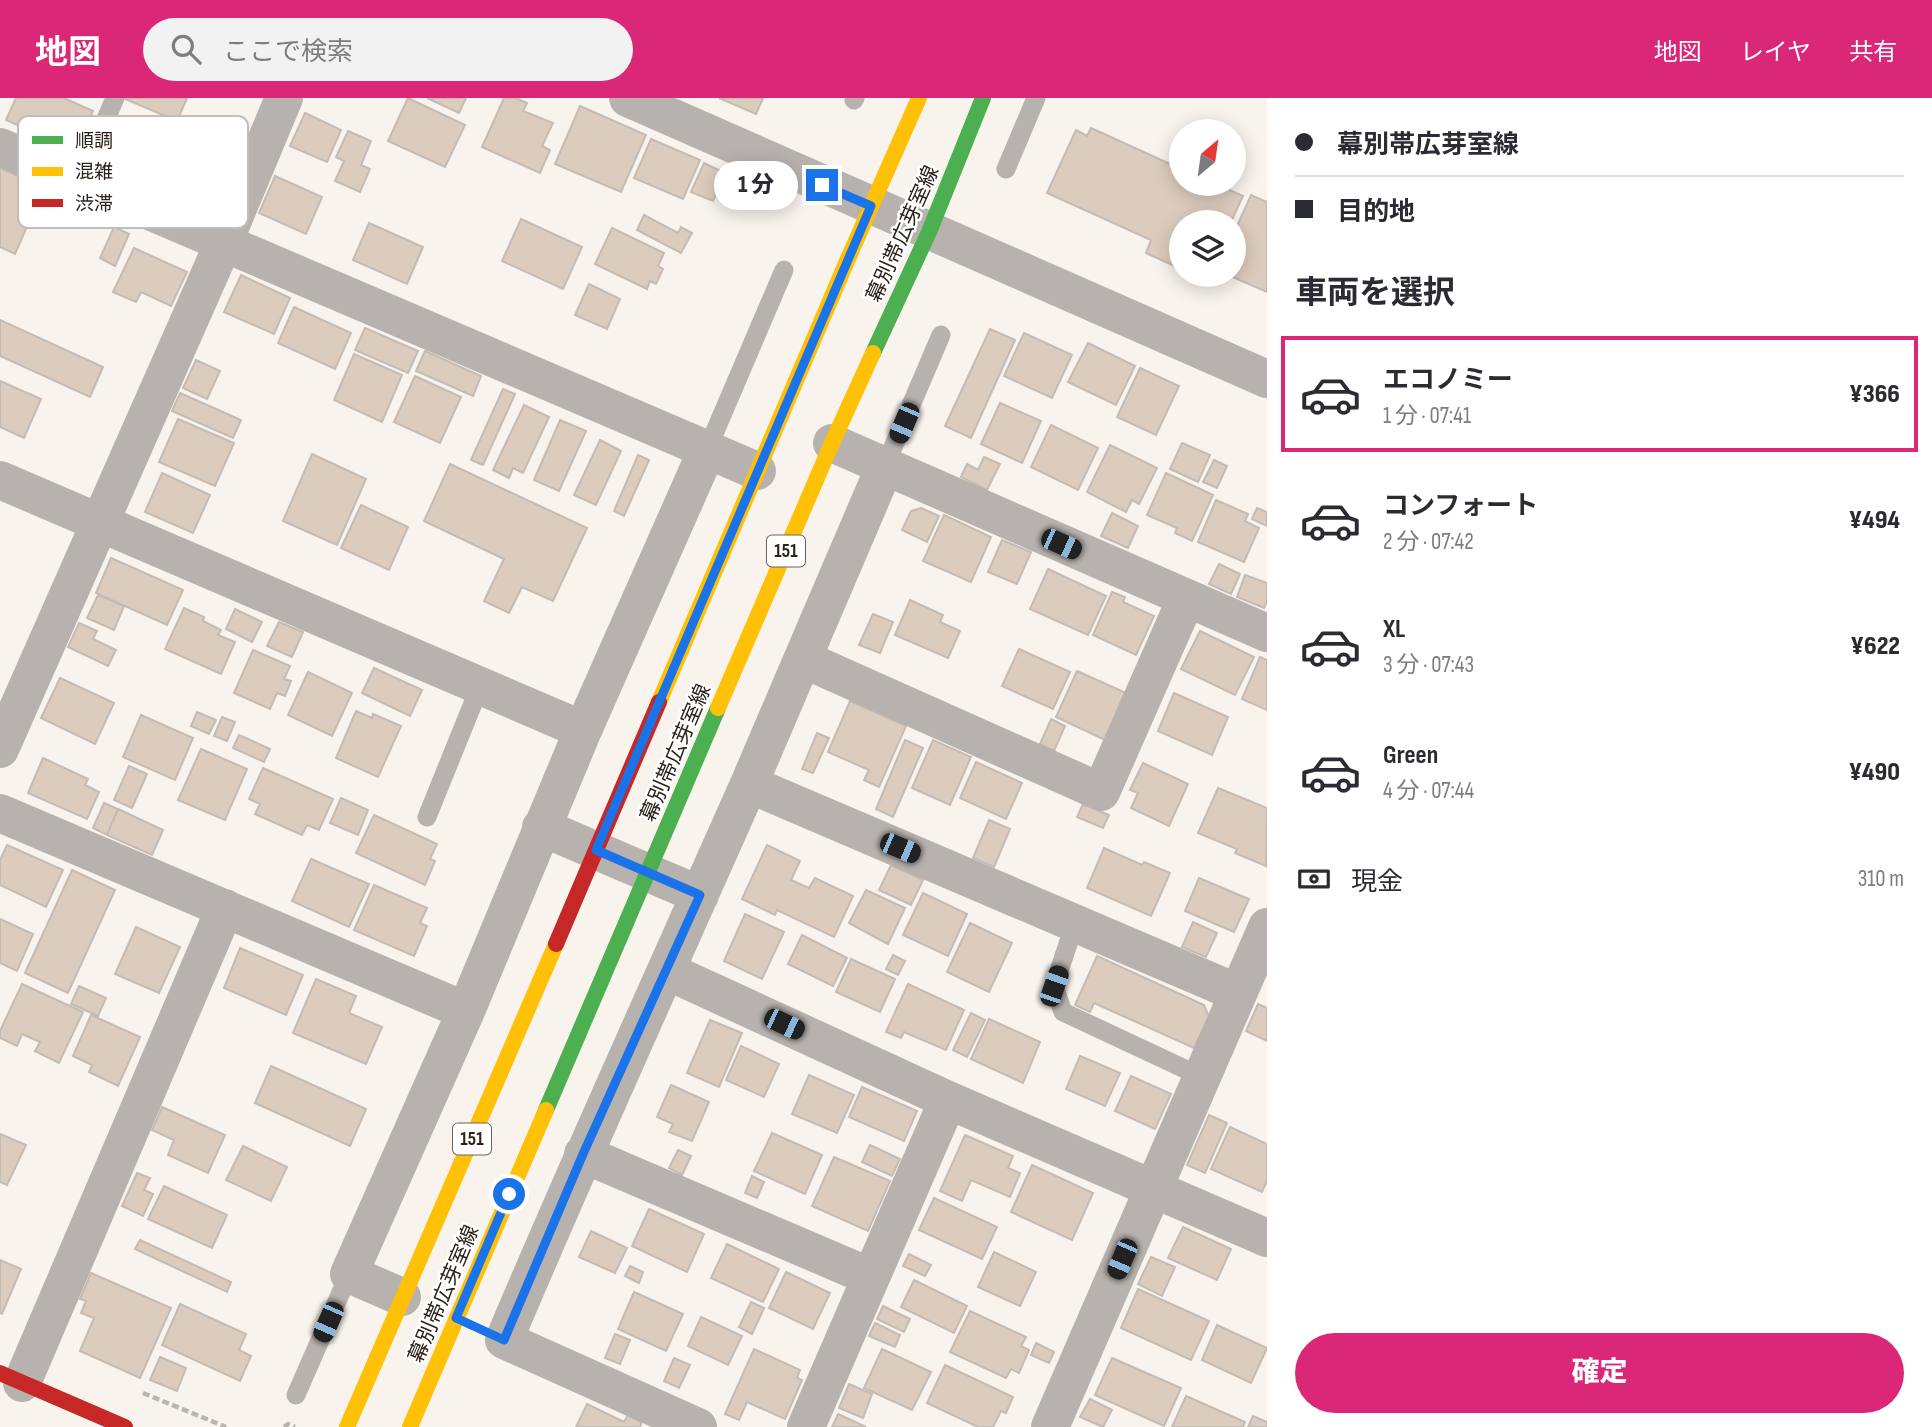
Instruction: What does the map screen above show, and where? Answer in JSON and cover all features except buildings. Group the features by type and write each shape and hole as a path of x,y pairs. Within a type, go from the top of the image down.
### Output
{"main road":[{"name":"幕別帯広芽室線","path":"348,1427 919,98"},
{"name":"幕別帯広芽室線","path":"410,1427 832,443 929,232 983,98"},
{"path":"11,1378 125,1427"}],"street":[{"path":"248,184 284,98"},
{"path":"628,98 1267,379"},
{"path":"0,147 18,155"},
{"path":"186,228 757,471"},
{"path":"0,749 230,228"},
{"path":"832,443 1267,633"},
{"path":"402,1297 349,1274 466,1011 541,827 707,450"},
{"path":"504,1340 583,1154 667,971 886,466"},
{"path":"0,480 583,730"},
{"path":"803,660 1101,792 1186,599"},
{"path":"749,784 1238,993"},
{"path":"0,813 466,1011"},
{"path":"541,827 700,895"},
{"path":"11,1378 225,908"},
{"path":"1050,1427 1267,927"},
{"path":"667,971 948,1100 1267,1238"},
{"path":"806,1427 948,1100"},
{"path":"583,1154 871,1277"},
{"path":"456,1318 698,1427"}],"lane":[{"path":"107,116 115,98"},
{"path":"1006,169 1037,98"},
{"path":"707,450 784,270"},
{"path":"886,466 941,335"},
{"path":"427,817 480,686"},
{"path":"1075,923 1054,986 1063,1012 1202,1077"},
{"path":"296,1395 349,1274"}],"path":[{"path":"284,1427 288,1424 295,1427"}],"traffic: fast":[{"path":"873,353 929,232 983,98"},
{"path":"546,1110 718,708"}],"traffic: slow":[{"path":"659,702 919,98"},
{"path":"718,708 873,353"},
{"path":"347,1427 556,944"},
{"path":"410,1427 546,1110"}],"traffic: jam":[{"path":"556,944 659,702"},
{"path":"0,1373 125,1427"}],"route":[{"path":"509,1194 456,1318 504,1340 583,1154 700,895 596,850 871,206 822,185"}]}
